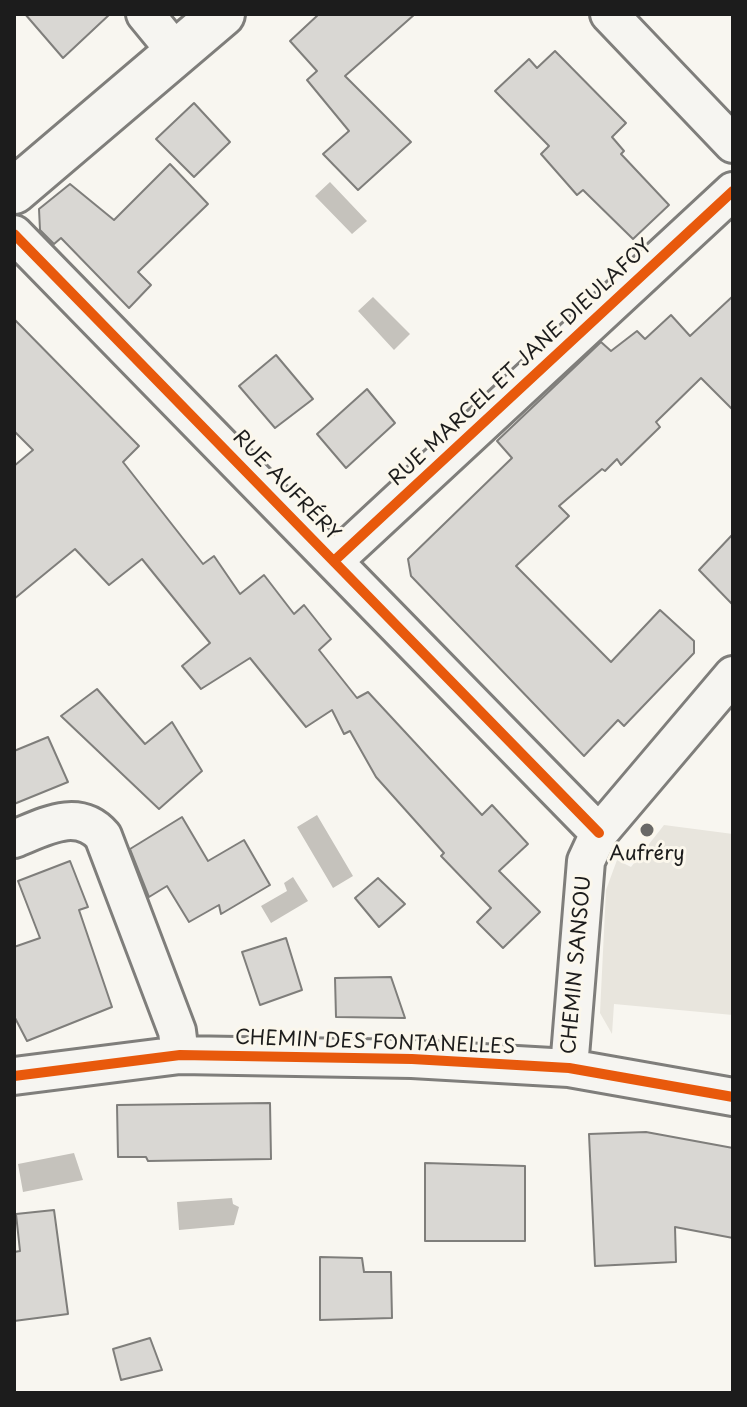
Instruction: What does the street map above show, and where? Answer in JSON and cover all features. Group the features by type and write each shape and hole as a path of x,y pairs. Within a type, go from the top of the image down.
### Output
{"main road":[{"path":"14,191 195,29"}],"street":[{"path":"145,14 195,29"},
{"path":"609,14 733,144"},
{"name":"RUE MARCEL ET JANE DIEULAFOY","path":"334,561 733,191"},
{"name":"RUE AUFRÉRY","path":"14,234 599,833"},
{"name":"CHEMIN SANSOU","path":"569,1068 586,861 599,833 733,675"},
{"path":"14,839 69,819 95,827 103,836 177,1031 180,1055"},
{"name":"CHEMIN DES FONTANELLES","path":"14,1076 180,1055 412,1059 569,1068 733,1097"}],"shaded area":[{"path":"330,182 367,221 352,234 315,196"},
{"path":"373,297 410,334 394,350 358,311"},
{"path":"317,815 353,876 333,888 297,827"},
{"path":"664,825 733,834 733,1015 614,1004 612,1034 600,1013 606,890 617,860 631,867"},
{"path":"293,877 308,901 271,923 261,906 287,891 284,883"},
{"path":"74,1153 83,1180 23,1192 18,1164"},
{"path":"232,1198 233,1204 239,1207 234,1225 179,1230 177,1202"}],"building":[{"path":"25,14 110,14 63,58"},
{"path":"319,14 415,14 345,76 411,142 358,190 323,154 349,131 307,80 317,71 290,41"},
{"path":"555,51 626,123 612,137 624,151 621,154 669,205 633,239 583,190 577,195 541,154 549,146 495,91 529,59 537,68"},
{"path":"194,103 230,142 194,177 156,139"},
{"path":"170,164 208,204 138,272 151,285 129,308 61,238 54,244 40,230 39,209 70,184 114,220"},
{"path":"733,296 733,410 701,378 656,422 660,427 621,465 617,459 559,506 569,516 516,566 611,662 660,610 694,641 694,653 624,726 618,720 584,756 411,576 408,559 512,458 497,441 601,342 611,351 637,331 645,339 671,315 690,336"},
{"path":"14,319 139,446 123,462 203,564 214,556 240,594 264,575 294,614 304,605 331,639 319,650 357,698 368,692 482,815 492,805 528,844 499,871 540,912 503,948 477,922 491,908 441,856 444,853 376,777 350,731 344,734 332,710 306,727 250,658 201,689 182,666 210,643 142,559 109,585 75,549 14,599 14,466 33,450 14,431"},
{"path":"276,355 313,399 275,428 239,386"},
{"path":"367,389 395,423 346,468 317,434"},
{"path":"733,534 733,605 699,570"},
{"path":"97,689 145,744 172,722 202,771 159,809 61,716"},
{"path":"48,737 68,782 14,804 14,751"},
{"path":"182,817 208,861 244,840 270,885 221,914 219,905 189,922 167,886 149,897 130,849"},
{"path":"70,861 88,907 79,910 112,1007 27,1041 14,1016 14,947 40,938 18,881"},
{"path":"378,878 405,904 379,927 355,898"},
{"path":"286,938 302,990 260,1005 242,952"},
{"path":"391,977 405,1018 336,1017 335,978"},
{"path":"270,1103 271,1159 148,1161 146,1157 118,1157 117,1105"},
{"path":"646,1132 733,1148 733,1238 675,1227 676,1262 595,1266 589,1134"},
{"path":"425,1163 525,1166 525,1241 425,1241"},
{"path":"54,1210 68,1314 14,1321 14,1252 20,1251 16,1214"},
{"path":"320,1257 362,1258 364,1272 391,1272 392,1318 320,1320"},
{"path":"150,1338 162,1370 121,1380 113,1349"}],"cycle path":[{"path":"334,561 733,191"},
{"path":"14,234 599,833"},
{"path":"14,1076 180,1055 412,1059 569,1068 733,1097"}],"place":[{"name":"Aufréry","path":"647,830"}]}
